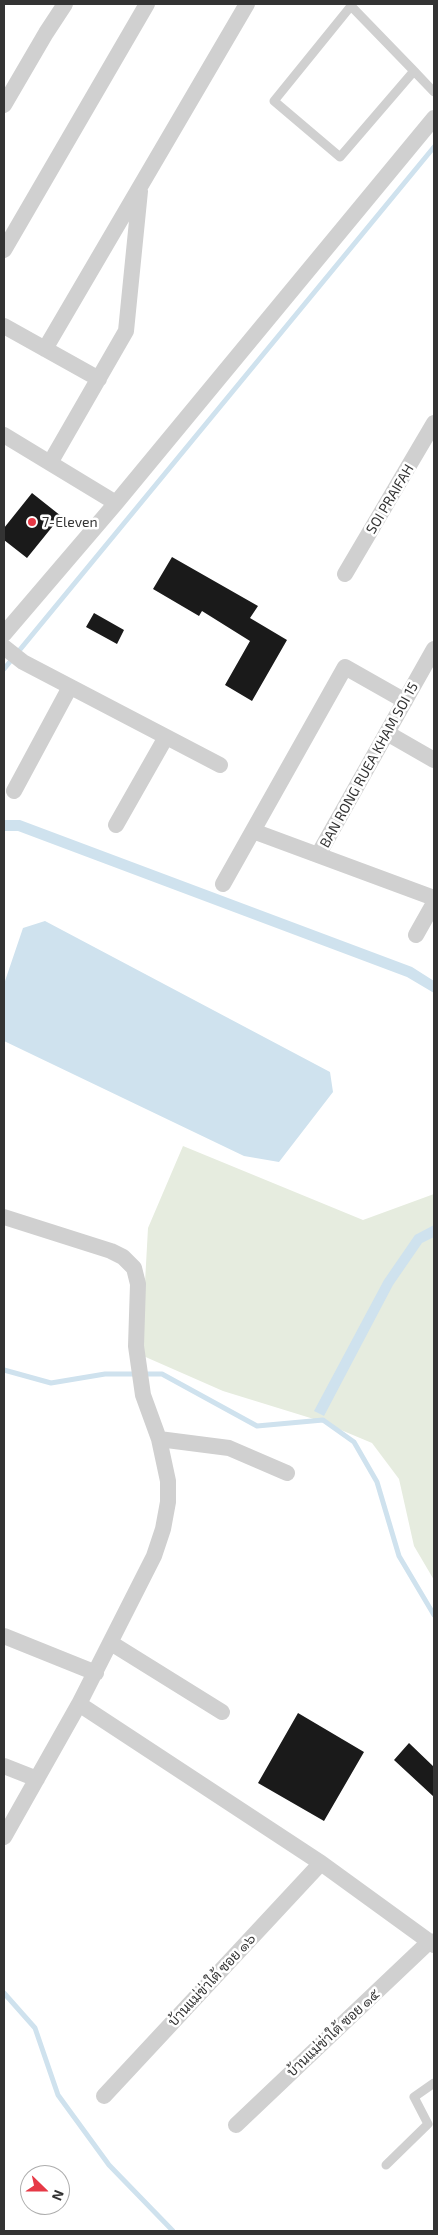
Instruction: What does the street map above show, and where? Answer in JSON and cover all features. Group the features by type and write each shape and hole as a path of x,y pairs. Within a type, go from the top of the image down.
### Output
{"street":[{"path":"4,105 46,32 65,4"},
{"path":"4,250 147,4"},
{"path":"45,349 247,4"},
{"path":"4,634 116,503 434,118"},
{"path":"50,463 126,331 140,184"},
{"path":"4,326 99,379"},
{"name":"SOI PRAIFAH","path":"345,574 434,423"},
{"path":"4,435 116,503"},
{"path":"4,648 23,662 220,765"},
{"name":"BAN RONG RUEA KHAM SOI 15","path":"318,855 434,649"},
{"path":"224,884 345,667 405,701"},
{"path":"14,791 70,687"},
{"path":"387,733 434,760"},
{"path":"116,825 166,737"},
{"path":"253,831 434,898"},
{"path":"416,935 434,903"},
{"path":"4,1217 111,1251 123,1258 134,1268 138,1284 136,1346 143,1395 159,1439 168,1481 168,1502 163,1529 154,1556 80,1704 4,1837"},
{"path":"159,1439 229,1448 287,1473"},
{"path":"4,1636 96,1673"},
{"path":"111,1643 222,1712"},
{"path":"80,1704 321,1863 432,1943"},
{"path":"4,1766 37,1779"},
{"name":"บ้านแม่ข่าใต้ ซอย ๑๖","path":"104,2096 321,1863"},
{"name":"บ้านแม่ข่าใต้ ซอย ๑๕","path":"236,2125 432,1943"}],"lane":[{"path":"414,71 340,157 274,101 350,6 414,71 434,92"},
{"path":"386,2165 428,2124 414,2097 434,2083"}],"shaded area":[{"path":"183,1146 363,1220 434,1194 434,1580 414,1546 399,1479 372,1443 317,1420 223,1391 141,1355 148,1228"}],"water":[{"path":"4,820 20,820 412,967 434,981 434,993 407,977 18,831 4,831"},
{"path":"45,921 330,1072 333,1092 279,1162 244,1156 4,1041 4,984 23,928"},
{"path":"434,1225 434,1237 422,1243 393,1285 324,1416 314,1411 384,1280 415,1235"}],"building":[{"name":"7-Eleven","path":"32,493 61,516 27,558 4,540 4,528"},
{"path":"172,557 258,606 250,618 287,640 252,701 225,685 250,641 202,611 199,616 153,589"},
{"path":"94,613 124,630 117,644 86,627"},
{"path":"298,1713 364,1752 324,1821 258,1783"},
{"path":"409,1743 434,1767 434,1797 394,1760"}],"waterway":[{"path":"4,669 434,147"},
{"path":"4,1370 51,1383 105,1374 162,1374 257,1426 323,1420 354,1442 377,1482 399,1556 434,1615"},
{"path":"4,1993 35,2028 58,2095 109,2165 173,2231"}],"place":[{"name":"7-Eleven","path":"32,522"}]}
